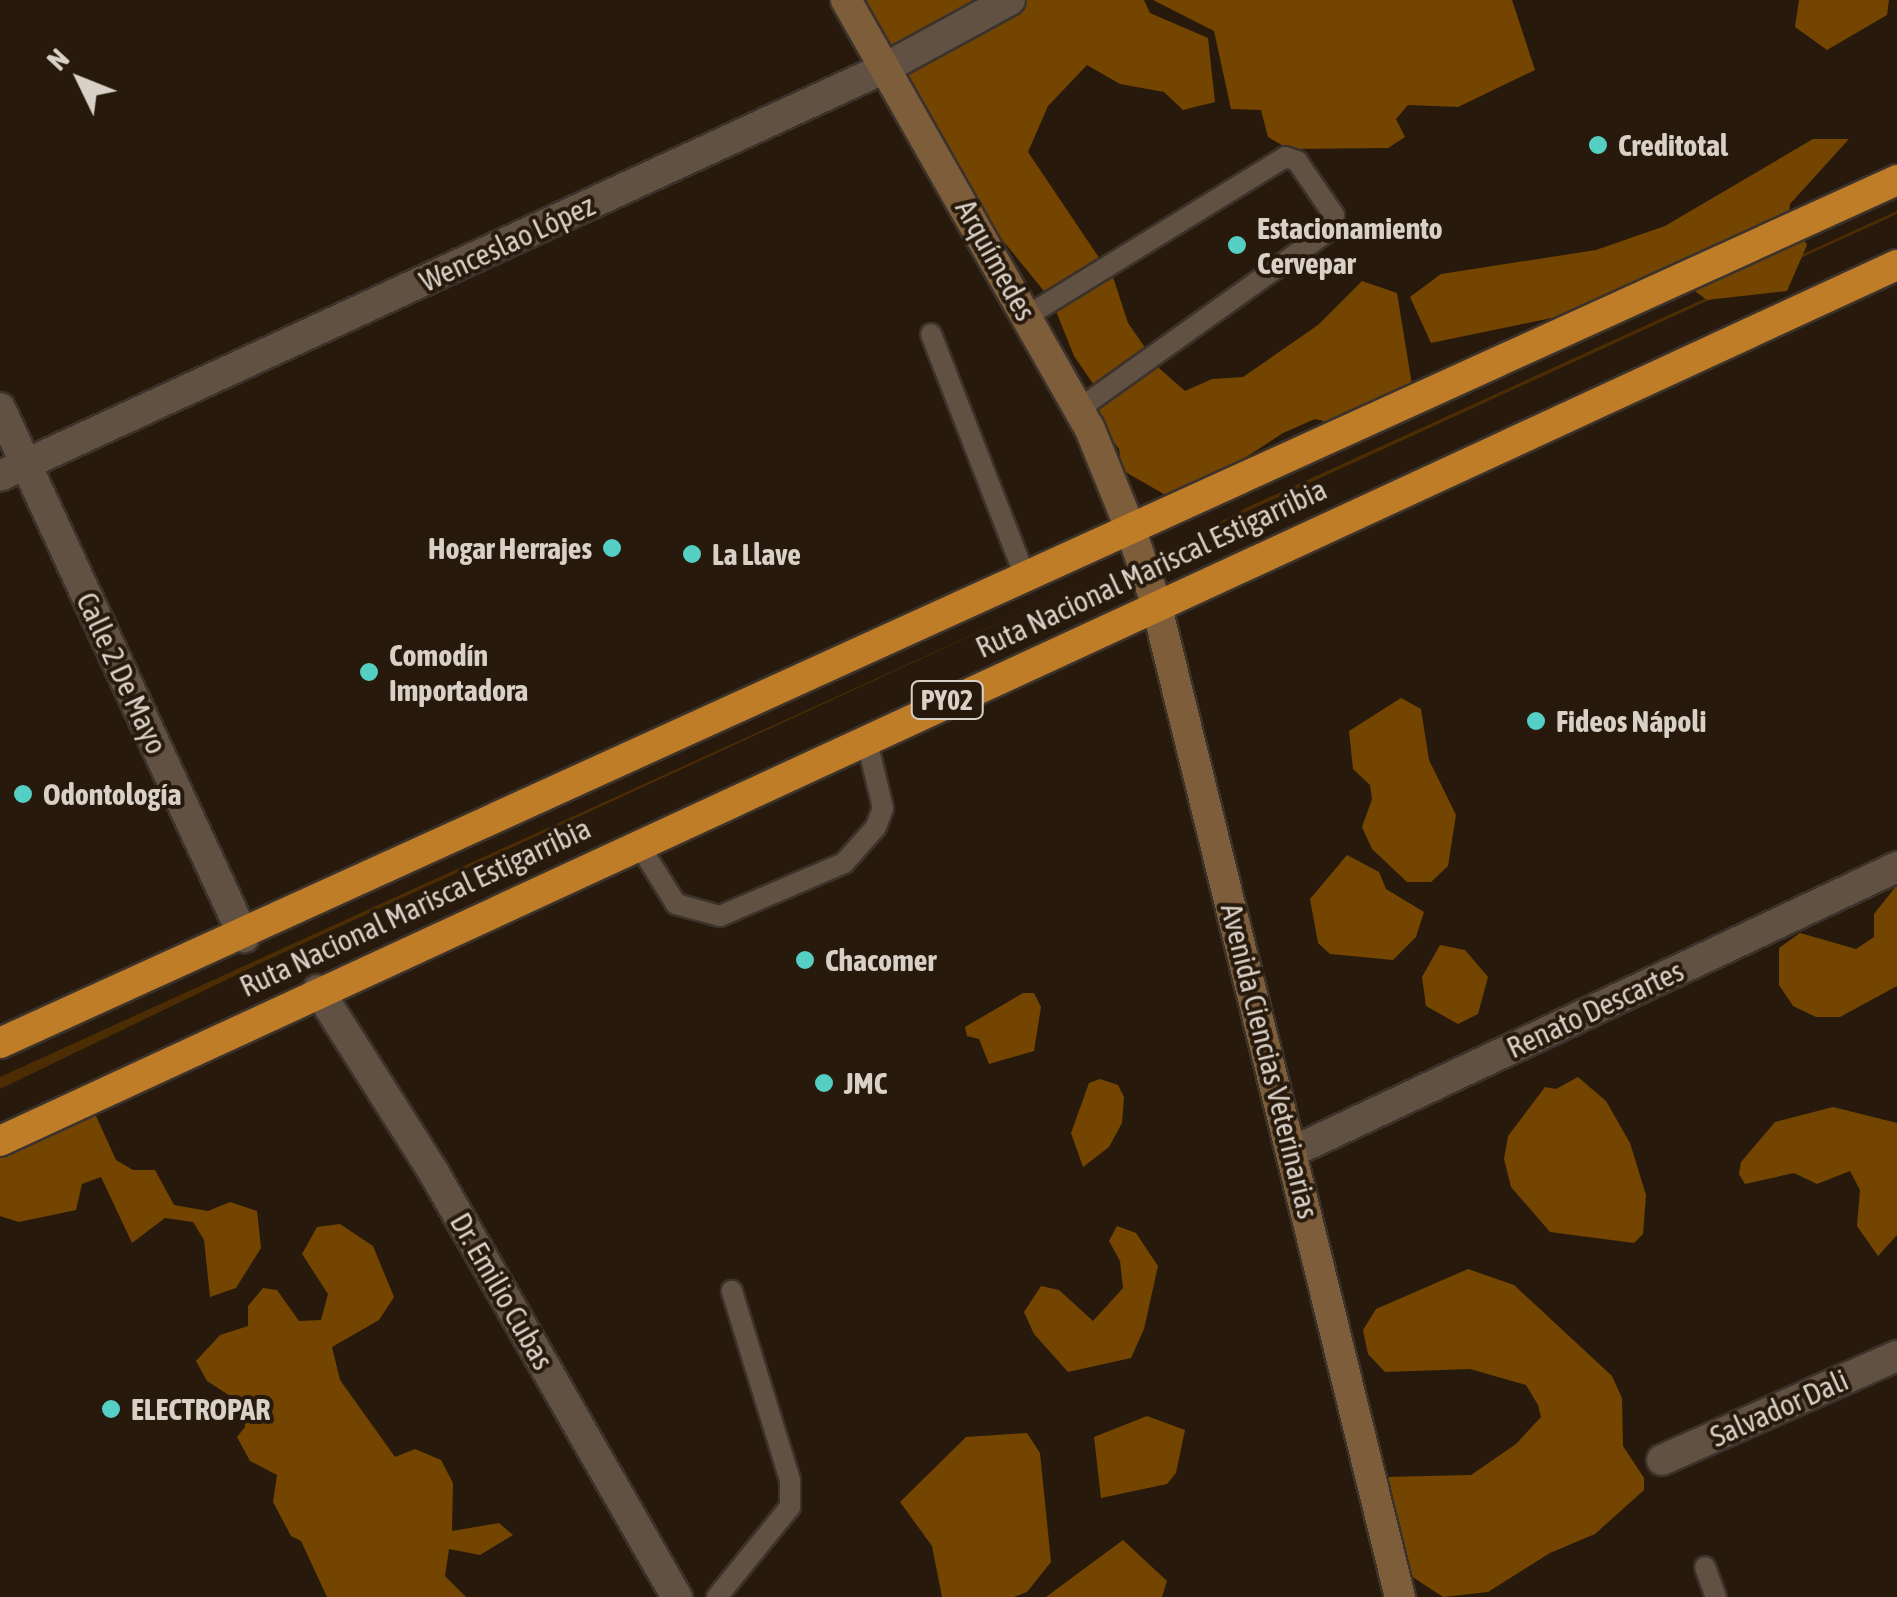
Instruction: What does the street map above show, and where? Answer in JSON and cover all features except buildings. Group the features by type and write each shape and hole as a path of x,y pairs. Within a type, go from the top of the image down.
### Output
{"highway":[{"name":"Ruta Nacional Mariscal Estigarribia","path":"0,1043 244,937 1897,180"},
{"name":"Ruta Nacional Mariscal Estigarribia","path":"0,1141 1156,603 1897,265"}],"main road":[{"name":"Arquímedes","path":"846,0 1079,409 1130,528"},
{"name":"Avenida Ciencias Veterinarias","path":"1130,528 1156,603 1400,1597"}],"street":[{"name":"Wenceslao López","path":"13,470 887,67 1010,0"},
{"name":"Calle 2 De Mayo","path":"0,408 13,470 244,937"},
{"name":"Renato Descartes","path":"1292,1152 1897,867"},
{"name":"Dr. Emilio Cubas","path":"318,990 434,1173 677,1597"},
{"name":"Salvador Dali","path":"1662,1460 1897,1356"}],"lane":[{"path":"1027,316 1285,157 1297,160 1334,215 1331,229 1079,409"},
{"path":"931,334 1026,576"},
{"path":"638,843 676,904 720,916 844,863 876,827 884,808 866,737"},
{"path":"717,1597 790,1506 790,1480 732,1291"},
{"path":"1705,1566 1716,1597"}],"shaded area":[{"path":"863,0 1144,0 1150,13 1208,38 1215,102 1183,110 1164,92 1120,84 1087,65 1048,106 1028,152 1114,280 1128,323 1160,369 1185,391 1212,379 1243,377 1318,325 1362,281 1397,293 1412,385 1336,424 1315,419 1283,433 1211,480 1169,497 1122,470 1119,449 1100,423 1094,385 1074,356 1052,301 966,195"},
{"path":"1153,0 1512,0 1535,70 1458,107 1408,105 1396,119 1405,137 1388,148 1289,149 1268,137 1261,110 1231,109 1214,31"},
{"path":"1799,0 1889,0 1887,15 1827,50 1795,27"},
{"path":"1813,139 1849,139 1790,204 1789,215 1807,245 1787,291 1707,300 1692,289 1431,343 1410,297 1441,274 1596,250 1665,226"},
{"path":"1897,214 1202,532 1248,507"},
{"path":"1086,583 263,962 0,1089 0,1077"},
{"path":"1401,698 1421,709 1429,760 1456,815 1448,866 1431,882 1407,882 1372,849 1362,827 1372,799 1370,785 1353,769 1349,731"},
{"path":"1347,855 1379,872 1386,889 1424,912 1416,937 1393,960 1330,954 1318,943 1310,899"},
{"path":"1897,885 1897,986 1840,1017 1816,1017 1793,1006 1779,985 1779,948 1800,933 1856,949 1874,937 1874,914"},
{"path":"1440,945 1465,950 1488,977 1478,1014 1458,1024 1426,1006 1422,977"},
{"path":"1023,993 1034,993 1041,1007 1034,1051 989,1064 979,1039 967,1036 965,1027"},
{"path":"1578,1077 1606,1101 1630,1143 1646,1195 1643,1234 1634,1243 1550,1232 1511,1187 1504,1159 1508,1136 1545,1087 1556,1089"},
{"path":"1100,1079 1118,1085 1124,1097 1122,1123 1109,1147 1083,1167 1071,1133 1089,1083"},
{"path":"91,1105 116,1160 133,1170 155,1170 174,1205 208,1211 230,1202 257,1211 261,1248 236,1288 210,1297 204,1240 193,1222 165,1218 132,1243 101,1177 82,1184 76,1210 19,1222 0,1216 0,1141"},
{"path":"1833,1107 1897,1123 1897,1235 1878,1256 1857,1226 1860,1190 1850,1171 1817,1184 1794,1173 1745,1184 1739,1174 1741,1162 1775,1122"},
{"path":"340,1224 373,1246 394,1297 379,1320 332,1347 340,1380 395,1457 415,1449 441,1460 453,1483 452,1531 499,1523 513,1535 480,1555 449,1549 445,1576 466,1597 327,1597 301,1541 291,1536 273,1502 277,1475 250,1461 237,1437 245,1427 244,1405 207,1381 196,1361 220,1335 248,1326 248,1306 263,1288 277,1290 299,1321 321,1320 328,1294 302,1254 317,1227"},
{"path":"1117,1226 1136,1233 1158,1266 1144,1329 1131,1358 1068,1372 1034,1334 1024,1312 1041,1286 1059,1290 1093,1321 1123,1288 1120,1261 1109,1241"},
{"path":"1468,1269 1514,1285 1612,1376 1622,1398 1623,1446 1644,1478 1644,1490 1595,1534 1550,1553 1488,1592 1443,1597 1405,1572 1385,1477 1471,1475 1516,1444 1541,1417 1538,1405 1526,1385 1470,1369 1385,1372 1368,1354 1363,1330 1376,1309"},
{"path":"1147,1416 1185,1430 1176,1473 1167,1484 1101,1498 1094,1437"},
{"path":"1027,1433 1040,1453 1051,1562 1027,1592 1014,1597 942,1597 932,1546 900,1502 966,1437"},
{"path":"1123,1540 1167,1581 1162,1597 1046,1597"}],"place":[{"name":"Creditotal","path":"1598,145"},
{"name":"Estacionamiento Cervepar","path":"1237,245"},
{"name":"Hogar Herrajes","path":"612,548"},
{"name":"La Llave","path":"692,554"},
{"name":"Comodín Importadora","path":"369,672"},
{"name":"Fideos Nápoli","path":"1536,721"},
{"name":"Odontología","path":"23,794"},
{"name":"Chacomer","path":"805,960"},
{"name":"JMC","path":"824,1083"},
{"name":"ELECTROPAR","path":"111,1409"}]}
